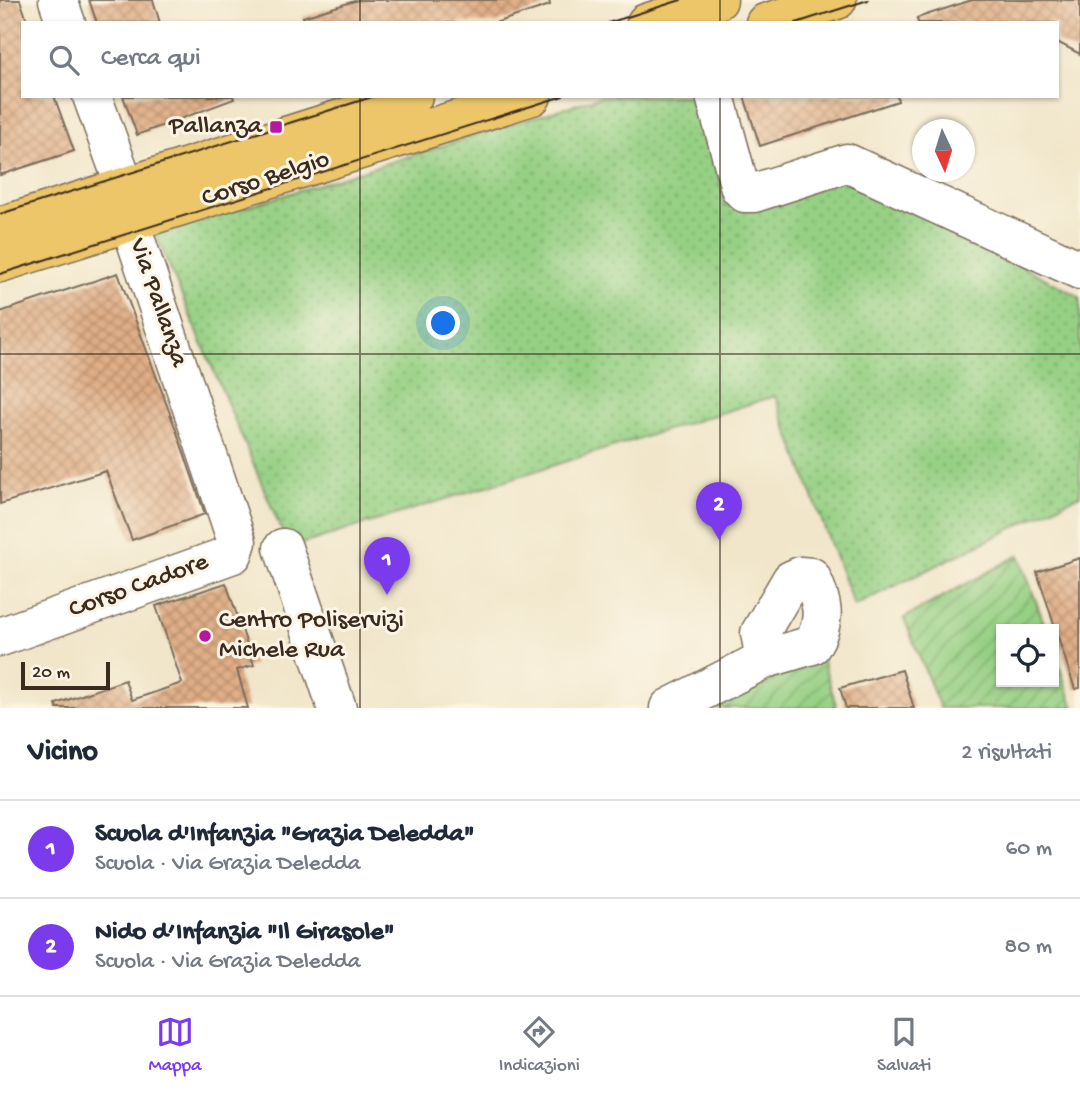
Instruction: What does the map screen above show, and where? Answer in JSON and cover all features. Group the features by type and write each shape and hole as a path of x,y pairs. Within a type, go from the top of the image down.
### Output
{"main road":[{"path":"652,21 718,0"},
{"path":"771,21 837,0"},
{"name":"Corso Belgio","path":"0,263 128,205 408,98"},
{"name":"Corso Belgio","path":"0,226 128,205 525,98"}],"street":[{"path":"58,0 65,21"},
{"name":"Via Pallanza","path":"93,98 227,508"},
{"path":"716,98 740,188 745,194 847,163 1080,270"},
{"name":"Corso Cadore","path":"0,637 233,554 237,542 227,508"},
{"path":"283,548 337,708"},
{"path":"669,708 765,659"}],"green space":[{"path":"596,98 703,98 725,206 841,170 1080,297 1080,495 854,606 775,396 289,548 156,235"},
{"path":"1019,555 1044,624 996,624 996,687 1059,687 1059,666 1074,708 940,708 904,618"},
{"path":"821,655 837,708 709,708"}],"building":[{"path":"0,0 20,0 27,21 21,21 21,98 55,98 74,151 0,175"},
{"path":"89,0 153,0 159,21 96,21"},
{"path":"358,0 549,0 550,5 501,21 304,21 303,17"},
{"path":"972,0 1080,0 1080,54 1059,43 1059,21 918,21 917,18"},
{"path":"124,98 234,98 234,99 137,135"},
{"path":"745,98 897,98 898,101 760,146"},
{"path":"118,273 205,514 132,540 106,471 0,504 0,312"},
{"path":"1080,558 1080,688 1075,689 1059,640 1059,624 1054,624 1037,572"},
{"name":"Centro Poliservizi Michele Rua","path":"226,583 254,665 237,670 248,708 57,708 56,704 125,680 132,700 182,683 156,606"},
{"path":"902,670 914,708 846,708 840,688"}],"tram line":[{"path":"614,21 681,0"},
{"path":"802,21 868,0"},
{"path":"0,214 369,98"},
{"path":"0,274 557,98"}],"place":[{"name":"Pallanza","path":"276,127"},
{"name":"Nido d’Infanzia \"Il Girasole\"","path":"719,540"},
{"name":"Scuola d'Infanzia \"Grazia Deledda\"","path":"387,595"},
{"name":"Centro Poliservizi Michele Rua","path":"205,636"}]}
